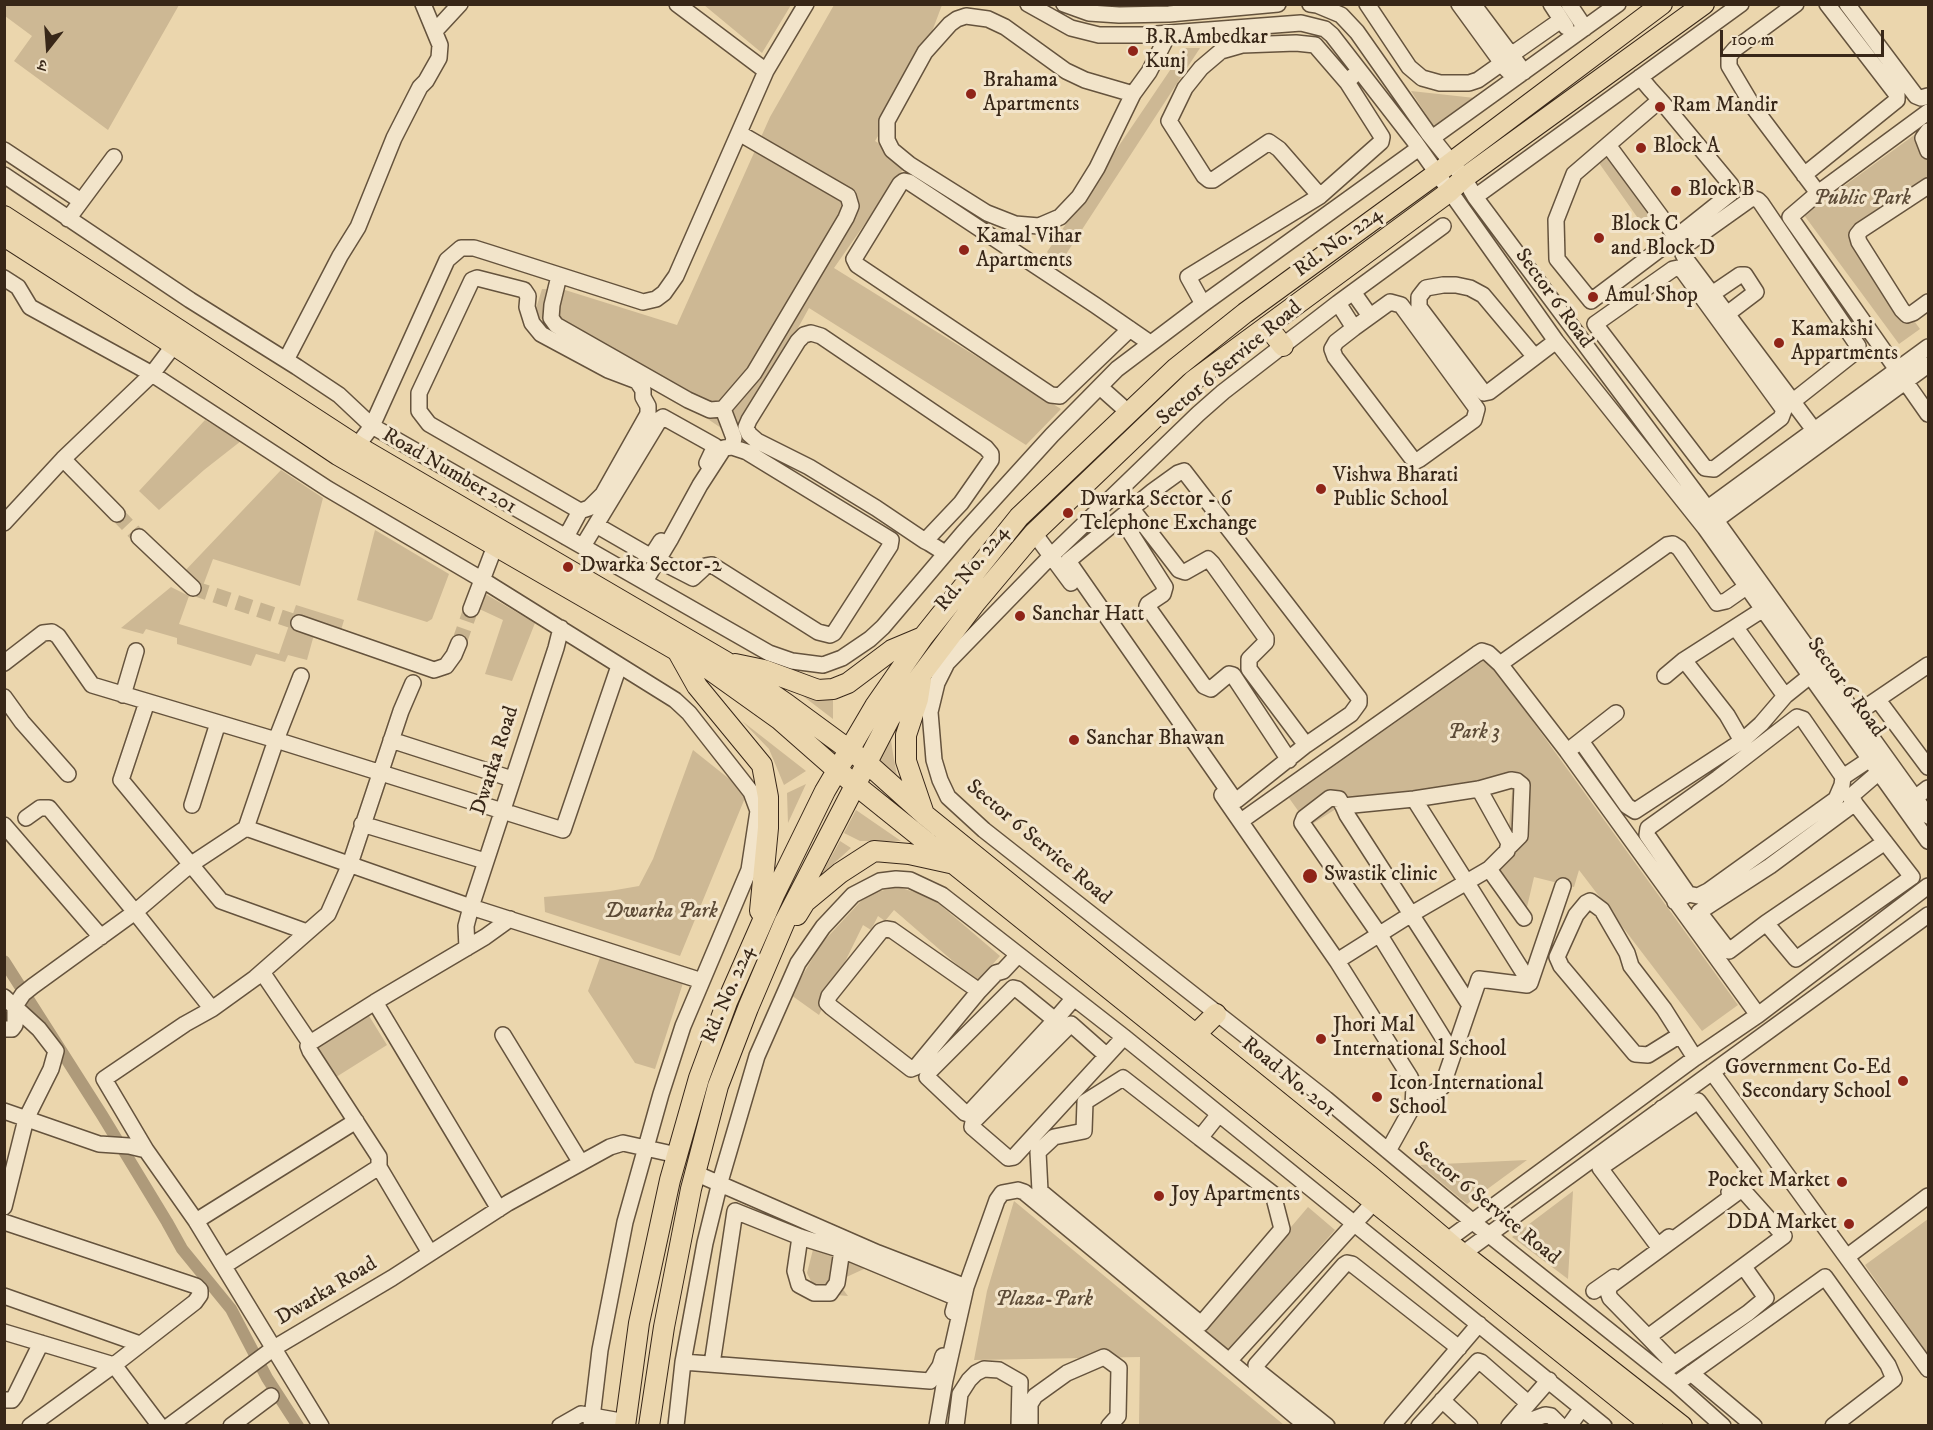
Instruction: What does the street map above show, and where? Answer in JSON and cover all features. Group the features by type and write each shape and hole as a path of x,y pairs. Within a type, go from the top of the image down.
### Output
{"main road":[{"name":"Rd. No. 224","path":"625,1424 639,1323 670,1180 699,1078 727,1002 775,893 848,749 874,706 923,637 1019,517 1176,368 1245,314 1662,4"},
{"name":"Rd. No. 224","path":"649,1425 664,1326 695,1173 718,1086 785,921 890,718 921,675 976,602 1034,533 1194,380 1449,192 1464,178 1704,4"},
{"name":"Road Number 201","path":"6,218 174,345 338,455 709,669 778,719 855,784"},
{"name":"Road Number 201","path":"6,218 357,446 726,662 867,763"},
{"path":"1267,326 1283,346"},
{"path":"726,662 764,670 818,690 833,689 848,682 892,650 923,637"},
{"path":"677,651 697,686 762,765 768,796 768,828 758,935"},
{"path":"921,675 918,699 906,735 906,761 925,815"},
{"name":"Road No. 201","path":"867,763 925,815 1196,1034 1448,1252 1653,1425"},
{"name":"Road No. 201","path":"855,784 1374,1202 1448,1252 1682,1425"},
{"path":"777,943 805,902 840,873 874,851 909,854 955,865"},
{"path":"1196,1034 1216,1014"}],"street":[{"path":"286,360 340,256 358,227 394,138 420,87 436,64 440,45 423,4"},
{"path":"435,31 460,4"},
{"path":"677,4 766,71"},
{"path":"357,446 372,426 447,260 461,248 474,248 643,302 656,299 664,293 676,276 766,71 806,4"},
{"name":"Sector 6 Road","path":"1028,4 1071,28 1093,34 1123,36 1301,23 1325,29 1332,34 1419,148 1444,168 1464,178 1475,197 1579,337 1909,802 1929,841"},
{"path":"1064,4 1097,9 1169,14 1209,8 1278,4"},
{"name":"Sector 6 Road","path":"1310,4 1341,15 1357,32 1432,138 1444,168 1449,192 1556,341 1706,518 1746,587 1810,676 1850,719 1870,759 1880,772 1909,802 1929,816"},
{"path":"1367,4 1409,67 1422,78 1440,83 1469,83 1478,80 1561,20"},
{"path":"1459,4 1519,75"},
{"path":"1473,4 1507,59"},
{"path":"1551,4 1572,38"},
{"path":"1432,138 1618,4"},
{"path":"1475,197 1741,4"},
{"path":"1796,4 1735,49 1729,56 1729,66 1754,108 1818,193"},
{"path":"1804,175 1897,100 1897,95 1827,4"},
{"path":"1847,4 1916,96 1921,98 1929,96"},
{"path":"1571,5 1585,28"},
{"path":"1093,34 1097,9"},
{"path":"1133,94 1085,80 1066,71 1018,36 988,19 966,16 959,12 925,52 886,121 887,140 892,150 909,164 987,213 1015,224 1039,226 1060,217 1079,197 1097,168 1133,94 1149,72 1169,33"},
{"path":"1203,304 1188,278 1320,196 1381,142 1383,136 1347,82 1315,45 1296,43 1242,45 1221,51 1201,68 1185,88 1169,121 1204,176 1209,180 1214,180 1269,142 1280,149 1320,196"},
{"path":"1347,82 1360,70"},
{"path":"1640,77 1660,100 1731,185 1732,191 1676,237 1591,301 1557,259 1556,220 1574,174 1660,100"},
{"path":"1929,112 1818,193 1790,217 1929,414"},
{"path":"1929,131 1923,138 1929,150"},
{"path":"580,511 429,424 422,418 419,411 419,393 472,280 477,278 524,290 528,296 527,308 532,323 541,334 552,332 710,410 725,407 754,373 851,206 848,196 739,133"},
{"path":"1608,145 1676,237"},
{"path":"4,175 190,300 339,395 372,426 769,652 792,661 823,665 842,658 883,627 945,553 1052,435 1117,369 1419,148"},
{"path":"4,150 81,201"},
{"path":"68,219 114,157"},
{"path":"1130,329 1059,396 1051,394 857,265 854,259 900,184 904,181 909,182 1130,329 1150,343"},
{"path":"1929,186 1861,230 1857,235 1859,242 1907,315 1913,314 1929,302"},
{"path":"1792,402 1854,353 1858,346 1756,198 1682,249 1685,258 1792,402 1814,430"},
{"name":"Sector 6 Service Road","path":"1443,226 1223,392 1051,556 947,663 937,683 930,712 932,741 940,780 948,797 984,830 1326,1099 1488,1234 1668,1368 1676,1384 1723,1425"},
{"path":"1579,337 1594,324 1673,269 1678,268 1683,271 1710,308 1784,410 1784,414 1782,418 1714,469 1705,468 1594,324"},
{"path":"1712,294 1740,275 1745,275 1756,292 1727,314"},
{"path":"552,332 552,305 560,276"},
{"path":"4,278 18,287 30,307 152,374 328,489 481,579 675,700 689,713 751,792 759,811 746,878 676,1047 645,1148 625,1222 608,1307 591,1420"},
{"path":"1535,357 1483,295 1477,291 1456,285 1443,285 1426,288 1419,297 1419,307 1484,393 1489,392 1535,357 1556,341"},
{"path":"1353,292 1370,316"},
{"path":"1390,302 1401,305 1477,409 1474,420 1416,461 1335,357 1332,349 1336,342 1354,328 1390,302"},
{"path":"1338,303 1354,328"},
{"path":"552,332 608,370 637,381 643,390 643,397 648,406 648,414 603,494 590,508 580,511 566,537"},
{"path":"925,541 961,503 991,460 991,454 986,448 820,336 811,333 804,335 749,420 748,434 757,441 809,467 925,541 945,553"},
{"path":"4,523 63,459 152,374 174,345"},
{"path":"1706,518 1900,376 1929,347"},
{"path":"1706,518 1814,430 1900,376 1929,365"},
{"path":"1100,387 1128,412"},
{"path":"725,407 749,420"},
{"path":"725,407 734,438 732,447"},
{"path":"583,546 660,419 663,417 715,447 654,552 648,555 641,552 596,525"},
{"path":"645,581 724,448 732,447 747,452 891,540 890,546 834,633 830,635 818,632 712,565 706,566 696,577 690,578 658,560"},
{"path":"63,459 117,513"},
{"path":"1138,471 1153,491"},
{"path":"1184,471 1359,698 1356,709 1306,745 1240,800 1234,799 1069,563 1070,558 1126,513 1153,491 1184,471"},
{"path":"1126,513 1179,570 1185,572 1208,559 1212,563 1266,638 1266,642 1249,659 1249,669 1306,745"},
{"path":"1126,513 1165,587 1163,594 1148,606 1204,686 1211,689 1229,674 1233,675 1289,759"},
{"path":"1083,525 1095,538"},
{"path":"1034,533 1241,821 1337,961 1410,1077 1414,1086 1412,1107 1388,1151"},
{"path":"139,537 193,588"},
{"path":"1500,664 1667,545 1673,544 1679,548 1717,603 1726,601 1746,587"},
{"path":"471,609 495,546"},
{"path":"1665,675 1684,660 1762,610"},
{"path":"299,623 434,670 446,666 459,643"},
{"name":"Dwarka Road","path":"467,948 466,926 471,907 561,628"},
{"path":"1736,628 1785,696"},
{"path":"4,663 43,633 52,632 58,636 92,685 380,771 562,830 565,828 619,666"},
{"path":"123,695 136,651"},
{"path":"1241,821 1482,651 1488,653 1500,664 1566,752 1682,898"},
{"path":"1684,660 1727,716 1742,741"},
{"path":"1850,719 1929,665"},
{"path":"4,1029 12,1029 15,1025 19,996 135,912 190,865 246,828 301,676"},
{"path":"1581,741 1628,806 1635,811 1742,741 1767,718 1785,696 1810,676"},
{"path":"26,818 40,808 49,808 212,1010 262,972 330,911 350,864 380,771 413,683"},
{"path":"4,697 22,722 68,774"},
{"path":"1878,700 1929,767"},
{"path":"147,702 121,780 224,903 307,932"},
{"path":"1566,752 1616,713"},
{"path":"1682,898 1698,896 1708,891 1836,798 1843,777 1803,719 1797,717 1648,828 1647,834 1682,898 1758,1015"},
{"path":"192,805 218,723"},
{"path":"1328,730 1342,749"},
{"path":"391,740 512,779"},
{"path":"1843,777 1870,759"},
{"path":"1767,923 1796,959 1912,876 1850,797 1880,772"},
{"path":"1268,777 1281,793"},
{"path":"1337,961 1410,915 1490,869 1520,836 1522,785 1511,780 1479,789 1343,806"},
{"path":"1909,802 1929,788"},
{"path":"1479,789 1510,846"},
{"path":"1453,1054 1380,934 1302,823 1304,818 1330,798 1339,799 1410,915 1469,1004"},
{"path":"1413,799 1530,983"},
{"path":"1855,803 1770,866 1699,912 1729,951 1885,842"},
{"path":"362,824 485,861"},
{"path":"4,825 101,937"},
{"path":"246,828 471,907 702,981"},
{"path":"1490,869 1524,918"},
{"path":"676,1425 683,1362 705,1243 720,1182 757,1056 788,982 810,943 853,895 880,880 910,880 942,895 1124,1037 1604,1425"},
{"path":"1530,983 1563,886"},
{"path":"1448,1252 1473,1222 1695,1058 1758,1015 1929,886"},
{"path":"1680,1035 1648,1055 1635,1054 1561,966 1557,957 1576,915 1586,903 1590,901 1602,910 1627,953 1631,966 1680,1035 1695,1058"},
{"path":"1658,1246 1600,1168 1666,1114 1712,1072 1929,915"},
{"path":"310,1042 467,948 510,919"},
{"path":"979,991 892,930 886,929 881,931 830,996 827,1003 911,1069 916,1067 979,991 996,973 1003,971 1014,952"},
{"path":"262,972 310,1042 310,1051 379,1157 379,1167 430,1253"},
{"path":"1412,1107 1442,1087 1469,1004 1480,978 1527,985 1530,983"},
{"path":"1055,1020 1013,988 929,1072 927,1077 968,1114 1055,1020 1074,998"},
{"path":"4,1207 26,1119 51,1069 56,1051 19,996"},
{"path":"375,1002 499,1209"},
{"path":"1087,1008 1073,1025 973,1122 972,1127 1008,1158 1011,1158 1124,1037"},
{"name":"Dwarka Road","path":"212,1010 185,1024 104,1079 146,1150 196,1221 273,1348 499,1209 616,1144 622,1143 677,1155"},
{"path":"1073,1025 1107,1055"},
{"path":"503,1035 580,1163"},
{"path":"1712,1072 1929,1369"},
{"path":"937,1425 966,1287 997,1200 1002,1193 1024,1192 1107,1253 1201,1324 1282,1229 1272,1194 1123,1078 1085,1102 1084,1131 1054,1137 1038,1152 1040,1191 1107,1253 1229,1361 1307,1425"},
{"path":"1448,1252 1488,1234 1666,1114 1698,1101 1753,1174 1594,1291"},
{"path":"4,1111 99,1144 146,1150"},
{"path":"1200,1138 1219,1114"},
{"path":"196,1221 356,1121"},
{"path":"224,1266 379,1167"},
{"path":"695,1173 878,1253 966,1287"},
{"path":"1648,1337 1784,1236 1742,1189 1610,1286 1608,1292 1610,1298 1648,1337 1668,1368 1766,1298 1744,1267"},
{"path":"1848,1257 1929,1196"},
{"path":"1229,1361 1374,1202"},
{"path":"683,1362 930,1381 940,1366 957,1298 842,1250 800,1237 735,1210 712,1364"},
{"path":"4,1222 196,1286 201,1295 114,1365 30,1425"},
{"path":"800,1237 795,1271 799,1285 814,1293 830,1293 837,1283 842,1250"},
{"path":"1327,1425 1258,1371 1256,1365 1344,1264 1352,1264 1459,1348"},
{"path":"1676,1384 1825,1277 1888,1365 1894,1379 1833,1425"},
{"path":"4,1296 140,1344"},
{"path":"1392,1425 1479,1324"},
{"path":"4,1332 114,1365 160,1425"},
{"path":"4,1400 12,1400 15,1396 41,1343"},
{"path":"169,1425 273,1348 321,1425"},
{"path":"1030,1425 1030,1404 1035,1396 1067,1373 1104,1357 1119,1368 1118,1416 1109,1425"},
{"path":"1419,1425 1478,1361 1528,1403"},
{"path":"956,1425 960,1394 969,1380 984,1369 999,1370 1020,1382 1019,1425"},
{"path":"1691,1373 1754,1425"},
{"path":"1509,1425 1549,1380"},
{"path":"231,1425 271,1396"},
{"path":"1442,1400 1470,1425"},
{"path":"1569,1425 1582,1408"},
{"path":"560,1425 581,1414 591,1420 625,1424"},
{"path":"1527,1425 1534,1419 1545,1415 1551,1416 1561,1425"}],"green space":[{"path":"5,4 179,5 108,130 14,61 32,36 5,16"},
{"path":"704,5 791,5 762,53"},
{"path":"834,5 942,5 916,74 875,141 908,162 834,268 1061,409 1026,445 809,308 737,439 667,391 534,315 542,289 565,290 677,325 770,117"},
{"path":"1183,48 1200,48 1059,265 1047,252"},
{"path":"1411,91 1475,98 1434,127"},
{"name":"Public Park","path":"1917,133 1928,149 1928,179 1851,235 1920,329 1899,344 1804,215"},
{"path":"1618,149 1668,217 1647,231 1599,163"},
{"path":"205,420 241,441 159,510 139,491"},
{"path":"281,470 323,498 300,586 213,559 201,591 182,574"},
{"path":"375,530 449,574 432,619 427,622 357,600"},
{"path":"171,587 189,596 179,624 279,654 296,605 344,620 339,637 315,631 307,660 288,655 285,662 256,654 251,666 177,644 177,638 146,629 143,634 121,628"},
{"path":"482,592 535,623 512,681 485,674 503,620 475,607"},
{"name":"Park 3","path":"1487,658 1738,1005 1702,1031 1579,870 1574,887 1534,877 1524,920 1494,870 1508,838 1513,782 1339,807 1309,826 1289,798"},
{"path":"799,693 833,698 833,719"},
{"path":"742,721 806,771 784,785 769,749"},
{"path":"891,740 893,754 898,781 878,761"},
{"name":"Dwarka Park","path":"693,750 747,793 680,956 545,912 544,897 639,886 653,859"},
{"path":"806,784 788,823 787,793"},
{"path":"856,810 901,841 860,841 844,833"},
{"path":"840,841 851,848 821,875"},
{"path":"898,887 921,894 938,903 1000,956 977,982 894,910 885,921 878,916 871,930 863,925 819,1015 791,995 821,944 861,901 876,892"},
{"path":"602,952 684,980 655,1069 635,1063 588,991"},
{"path":"366,1011 387,1045 333,1079 312,1046"},
{"path":"1527,1160 1467,1204 1420,1165"},
{"path":"1573,1191 1568,1279 1512,1237"},
{"name":"Plaza-Park","path":"1014,1201 1284,1425 1139,1425 1140,1357 974,1360 987,1291"},
{"path":"1308,1207 1335,1230 1225,1354 1201,1333"},
{"path":"1928,1219 1928,1355 1865,1265"},
{"path":"817,1234 866,1268 840,1280 839,1284 848,1296 836,1295 814,1287 807,1273"}],"waterway":[{"path":"4,961 102,1115 182,1249 231,1309 267,1378 298,1426"}],"tunnel":[{"path":"117,514 139,537"},
{"path":"193,588 299,623"},
{"path":"459,643 471,609"}],"place":[{"name":"B.R.Ambedkar Kunj","path":"1133,51"},
{"name":"Brahama Apartments","path":"971,94"},
{"name":"Ram Mandir","path":"1660,107"},
{"name":"Block A","path":"1641,148"},
{"name":"Block B","path":"1676,191"},
{"name":"Block C and Block D","path":"1599,238"},
{"name":"Kamal Vihar Apartments","path":"964,250"},
{"name":"Amul Shop","path":"1593,297"},
{"name":"Kamakshi Appartments","path":"1779,343"},
{"name":"Vishwa Bharati Public School","path":"1321,489"},
{"name":"Dwarka Sector - 6 Telephone Exchange","path":"1068,513"},
{"name":"Dwarka Sector-2","path":"568,567"},
{"name":"Sanchar Hatt","path":"1020,616"},
{"name":"Sanchar Bhawan","path":"1074,740"},
{"name":"Swastik clinic","path":"1310,876"},
{"name":"Jhori Mal International School","path":"1321,1039"},
{"name":"Government Co-Ed Secondary School","path":"1903,1081"},
{"name":"Icon International School","path":"1377,1097"},
{"name":"Pocket Market","path":"1842,1182"},
{"name":"Joy Apartments","path":"1159,1196"},
{"name":"DDA Market","path":"1849,1224"}]}
